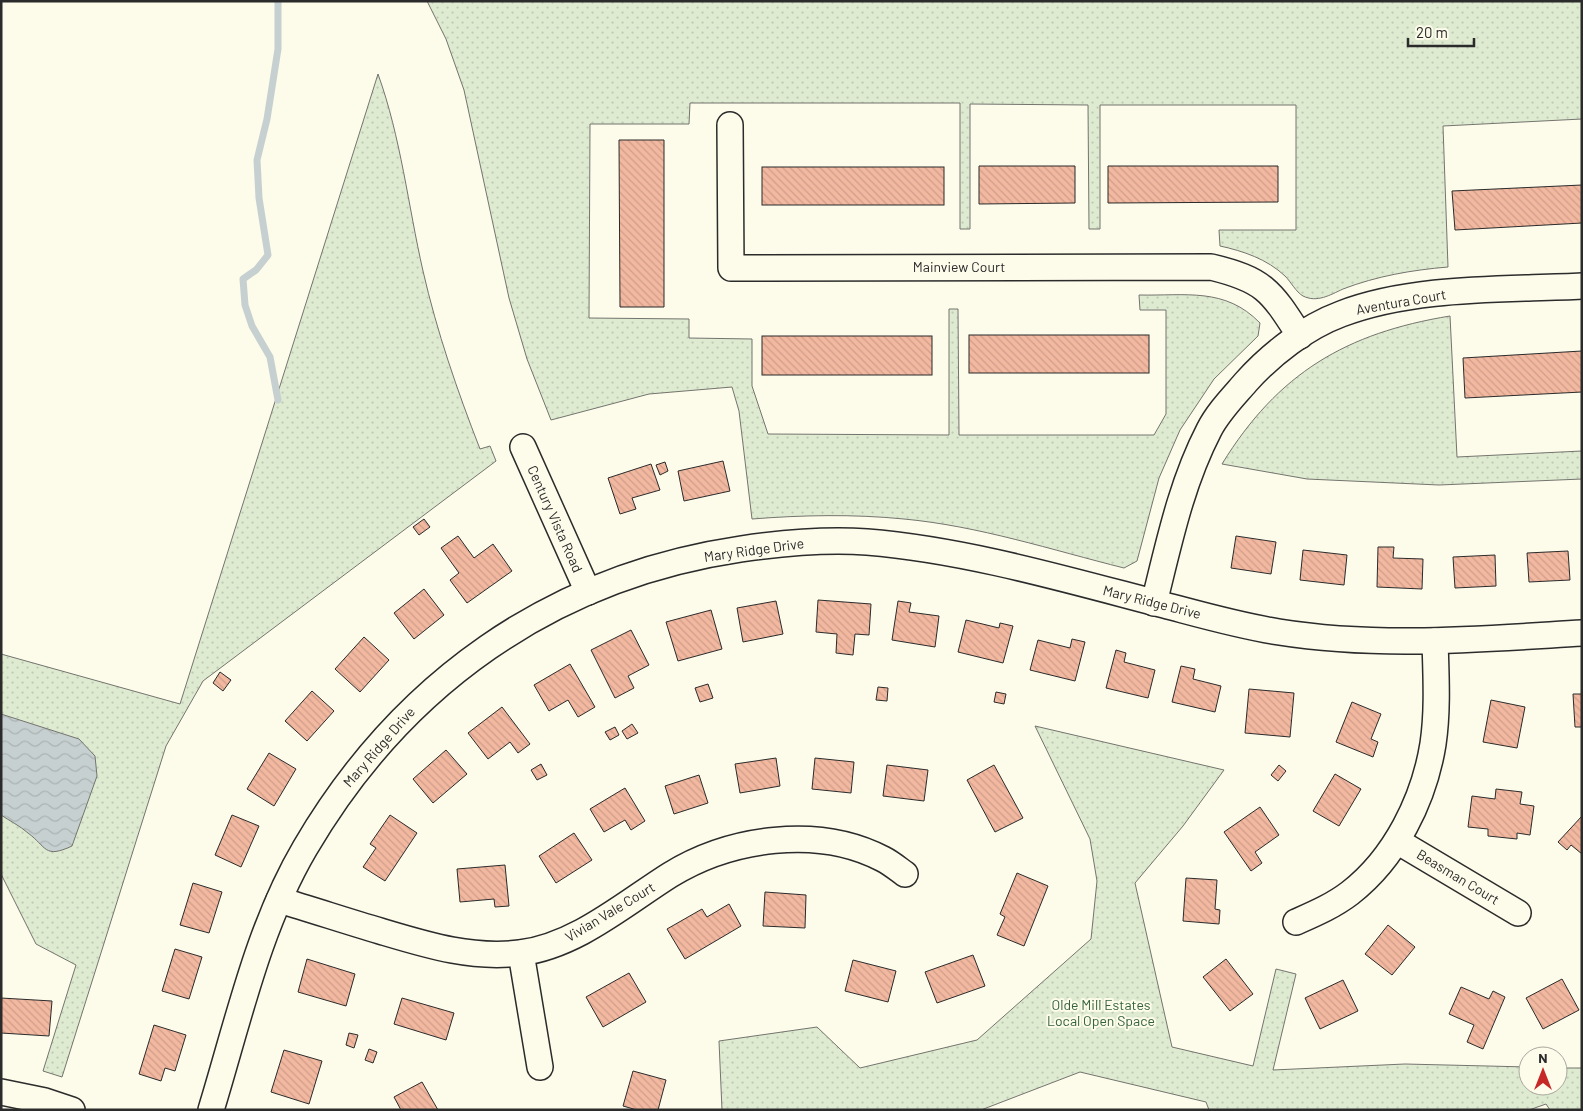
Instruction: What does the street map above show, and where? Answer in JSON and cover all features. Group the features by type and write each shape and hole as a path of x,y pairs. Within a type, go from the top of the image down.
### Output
{"street":[{"name":"Mainview Court","path":"730,124 731,268 1211,267 1236,273 1257,283 1274,296 1300,336"},
{"name":"Aventura Court","path":"1154,602 1178,505 1210,427 1235,394 1264,362 1300,336 1341,314 1389,301 1431,294 1582,286"},
{"name":"Century Vista Road","path":"523,447 588,592"},
{"name":"Mary Ridge Drive","path":"211,1110 258,956 279,900 303,850 362,763 398,722 439,683 482,650 532,619 588,592 682,560 727,551 777,544 864,542 912,547 973,558 1154,602 1231,623 1321,638 1370,642 1582,634"},
{"path":"1296,922 1324,910 1349,894 1373,872 1397,841 1414,810 1433,744 1436,703 1435,641"},
{"name":"Vivian Vale Court","path":"279,900 444,950 485,955 521,953 556,944 588,928 672,874 703,858 738,846 779,840 814,840 852,847 883,859 905,874"},
{"name":"Beasman Court","path":"1397,841 1518,913"},
{"path":"521,953 540,1067"},
{"path":"1,1092 45,1101 72,1110"}],"green space":[{"path":"427,1 1582,1 1582,119 1443,126 1448,267 1382,277 1313,299 1300,294 1285,276 1263,260 1220,246 1219,230 1296,230 1296,105 1100,105 1100,229 1089,229 1088,105 970,104 970,229 960,229 960,103 690,103 689,124 590,124 589,318 689,319 689,338 752,339 752,386 768,434 949,435 949,309 958,309 959,435 1154,435 1166,414 1166,310 1140,310 1139,295 1204,296 1233,304 1247,312 1260,323 1258,336 1214,379 1180,430 1159,478 1137,561 1124,568 1015,539 932,522 885,517 847,516 752,519 739,411 732,387 649,394 551,420 527,359 509,298 464,90 446,39"},
{"path":"378,74 393,123 423,271 441,339 480,449 490,446 496,461 203,681 166,746 62,1077 43,1071 76,965 36,944 1,874 1,654 180,704"},
{"path":"1450,316 1457,457 1582,451 1582,479 1439,485 1307,479 1222,464 1244,432 1267,405 1291,382 1318,362 1347,346 1378,333"},
{"name":"Olde Mill Estates Local Open Space","path":"1035,726 1224,770 1183,826 1135,883 1172,1047 1253,1066 1276,969 1296,974 1273,1070 1405,1064 1518,1067 1518,1096 1568,1096 1568,1068 1582,1068 1582,1110 1550,1110 1546,1104 1529,1110 1209,1110 1206,1102 1080,1072 981,1110 722,1110 719,1041 817,1027 860,1068 977,1040 1091,939 1097,881 1090,839"}],"water":[{"path":"1,714 79,739 95,756 97,776 72,846 63,850 47,850 25,830 1,815"}],"building":[{"path":"619,140 664,140 664,307 620,307"},
{"path":"979,166 1075,166 1075,203 979,204"},
{"path":"1108,166 1278,166 1278,202 1108,203"},
{"path":"762,167 944,167 944,205 762,205"},
{"path":"1582,185 1582,223 1455,230 1452,191"},
{"path":"969,335 1149,335 1149,373 969,373"},
{"path":"762,336 932,336 932,375 762,375"},
{"path":"1582,351 1582,392 1465,398 1463,358"},
{"path":"723,461 730,491 684,501 678,471"},
{"path":"665,462 668,471 660,475 656,465"},
{"path":"651,464 660,490 632,498 636,509 620,514 608,478"},
{"path":"424,519 430,527 419,535 413,527"},
{"path":"458,536 474,558 493,544 512,571 467,603 450,580 459,573 441,548"},
{"path":"1236,536 1276,542 1271,574 1231,568"},
{"path":"1378,547 1394,547 1393,558 1423,559 1422,589 1377,587"},
{"path":"1303,550 1347,555 1344,585 1300,580"},
{"path":"1568,551 1570,580 1529,582 1527,553"},
{"path":"1495,555 1496,586 1455,588 1453,557"},
{"path":"424,589 444,615 414,639 394,613"},
{"path":"818,600 871,604 869,635 855,634 853,655 836,653 837,634 816,632"},
{"path":"776,601 783,634 743,642 737,608"},
{"path":"898,601 911,603 909,612 939,616 935,647 892,640"},
{"path":"711,610 722,649 678,661 666,622"},
{"path":"966,620 999,628 1000,623 1013,626 1003,663 958,652"},
{"path":"631,630 649,665 628,676 634,688 615,698 591,650"},
{"path":"364,637 389,660 360,692 335,669"},
{"path":"1072,639 1085,642 1075,681 1030,670 1038,640 1070,648"},
{"path":"1116,650 1126,653 1124,662 1155,670 1148,698 1106,688"},
{"path":"570,664 595,707 578,717 568,700 549,711 534,685"},
{"path":"1181,666 1195,669 1193,679 1221,686 1215,712 1172,702"},
{"path":"220,672 231,680 223,691 213,683"},
{"path":"708,684 713,698 700,702 695,688"},
{"path":"878,687 888,688 887,701 876,700"},
{"path":"1249,689 1294,693 1290,737 1245,733"},
{"path":"312,691 334,711 307,741 285,721"},
{"path":"996,692 1006,694 1004,704 994,702"},
{"path":"1573,694 1582,694 1582,727 1575,727"},
{"path":"1491,700 1525,707 1517,748 1483,742"},
{"path":"1352,702 1381,714 1371,739 1378,742 1373,757 1336,742"},
{"path":"502,707 530,744 518,753 510,742 488,759 468,733"},
{"path":"632,724 638,733 627,739 622,731"},
{"path":"615,727 619,735 610,740 605,732"},
{"path":"446,750 467,774 433,803 413,779"},
{"path":"269,753 296,769 274,806 247,789"},
{"path":"776,758 780,786 740,793 735,764"},
{"path":"815,758 854,762 851,793 812,789"},
{"path":"541,764 547,775 537,780 531,770"},
{"path":"887,765 928,770 924,801 883,796"},
{"path":"994,765 1023,818 995,832 967,780"},
{"path":"1279,765 1286,771 1278,781 1271,775"},
{"path":"1335,774 1361,789 1339,826 1313,811"},
{"path":"699,775 708,803 674,814 665,786"},
{"path":"625,788 645,821 631,830 625,820 604,832 590,809"},
{"path":"1496,789 1522,792 1520,804 1534,806 1530,835 1517,833 1517,839 1488,836 1488,829 1468,827 1472,796 1495,799"},
{"path":"1260,807 1279,835 1255,852 1262,863 1251,871 1224,832"},
{"path":"232,815 259,826 241,867 215,855"},
{"path":"390,815 417,833 385,881 363,867 376,848 370,844"},
{"path":"1582,816 1582,854 1571,845 1567,850 1558,842"},
{"path":"574,833 592,860 556,883 539,856"},
{"path":"505,865 509,906 495,907 494,899 460,902 457,869"},
{"path":"1017,873 1048,886 1024,946 997,935 1005,917 1000,914"},
{"path":"1186,878 1217,880 1215,909 1220,910 1219,924 1183,921"},
{"path":"193,883 222,892 209,933 180,925"},
{"path":"765,892 806,895 805,928 763,926"},
{"path":"729,904 741,926 685,959 667,929 702,909 707,917"},
{"path":"1388,925 1415,947 1392,975 1365,954"},
{"path":"175,949 202,957 189,999 162,991"},
{"path":"973,955 985,986 937,1003 925,972"},
{"path":"307,959 355,974 346,1006 298,992"},
{"path":"1226,959 1253,994 1230,1011 1203,977"},
{"path":"853,960 896,971 888,1002 845,991"},
{"path":"629,973 646,1002 603,1027 586,997"},
{"path":"1562,979 1579,1010 1543,1029 1526,998"},
{"path":"1343,980 1358,1011 1320,1029 1305,998"},
{"path":"1461,987 1489,999 1493,991 1505,997 1483,1049 1467,1042 1474,1025 1449,1014"},
{"path":"1,998 52,1001 49,1036 1,1033"},
{"path":"402,998 454,1013 446,1040 394,1024"},
{"path":"154,1025 186,1035 175,1071 165,1068 161,1081 139,1074"},
{"path":"349,1033 358,1035 354,1048 346,1045"},
{"path":"369,1049 377,1052 373,1063 365,1060"},
{"path":"284,1050 322,1061 309,1104 271,1092"},
{"path":"633,1071 666,1080 658,1110 637,1110 623,1106"},
{"path":"422,1082 438,1110 401,1110 394,1097"}],"waterway":[{"path":"278,1 278,49 267,119 257,160 259,198 268,255 256,270 243,279 245,305 252,326 270,357 278,400"}]}
